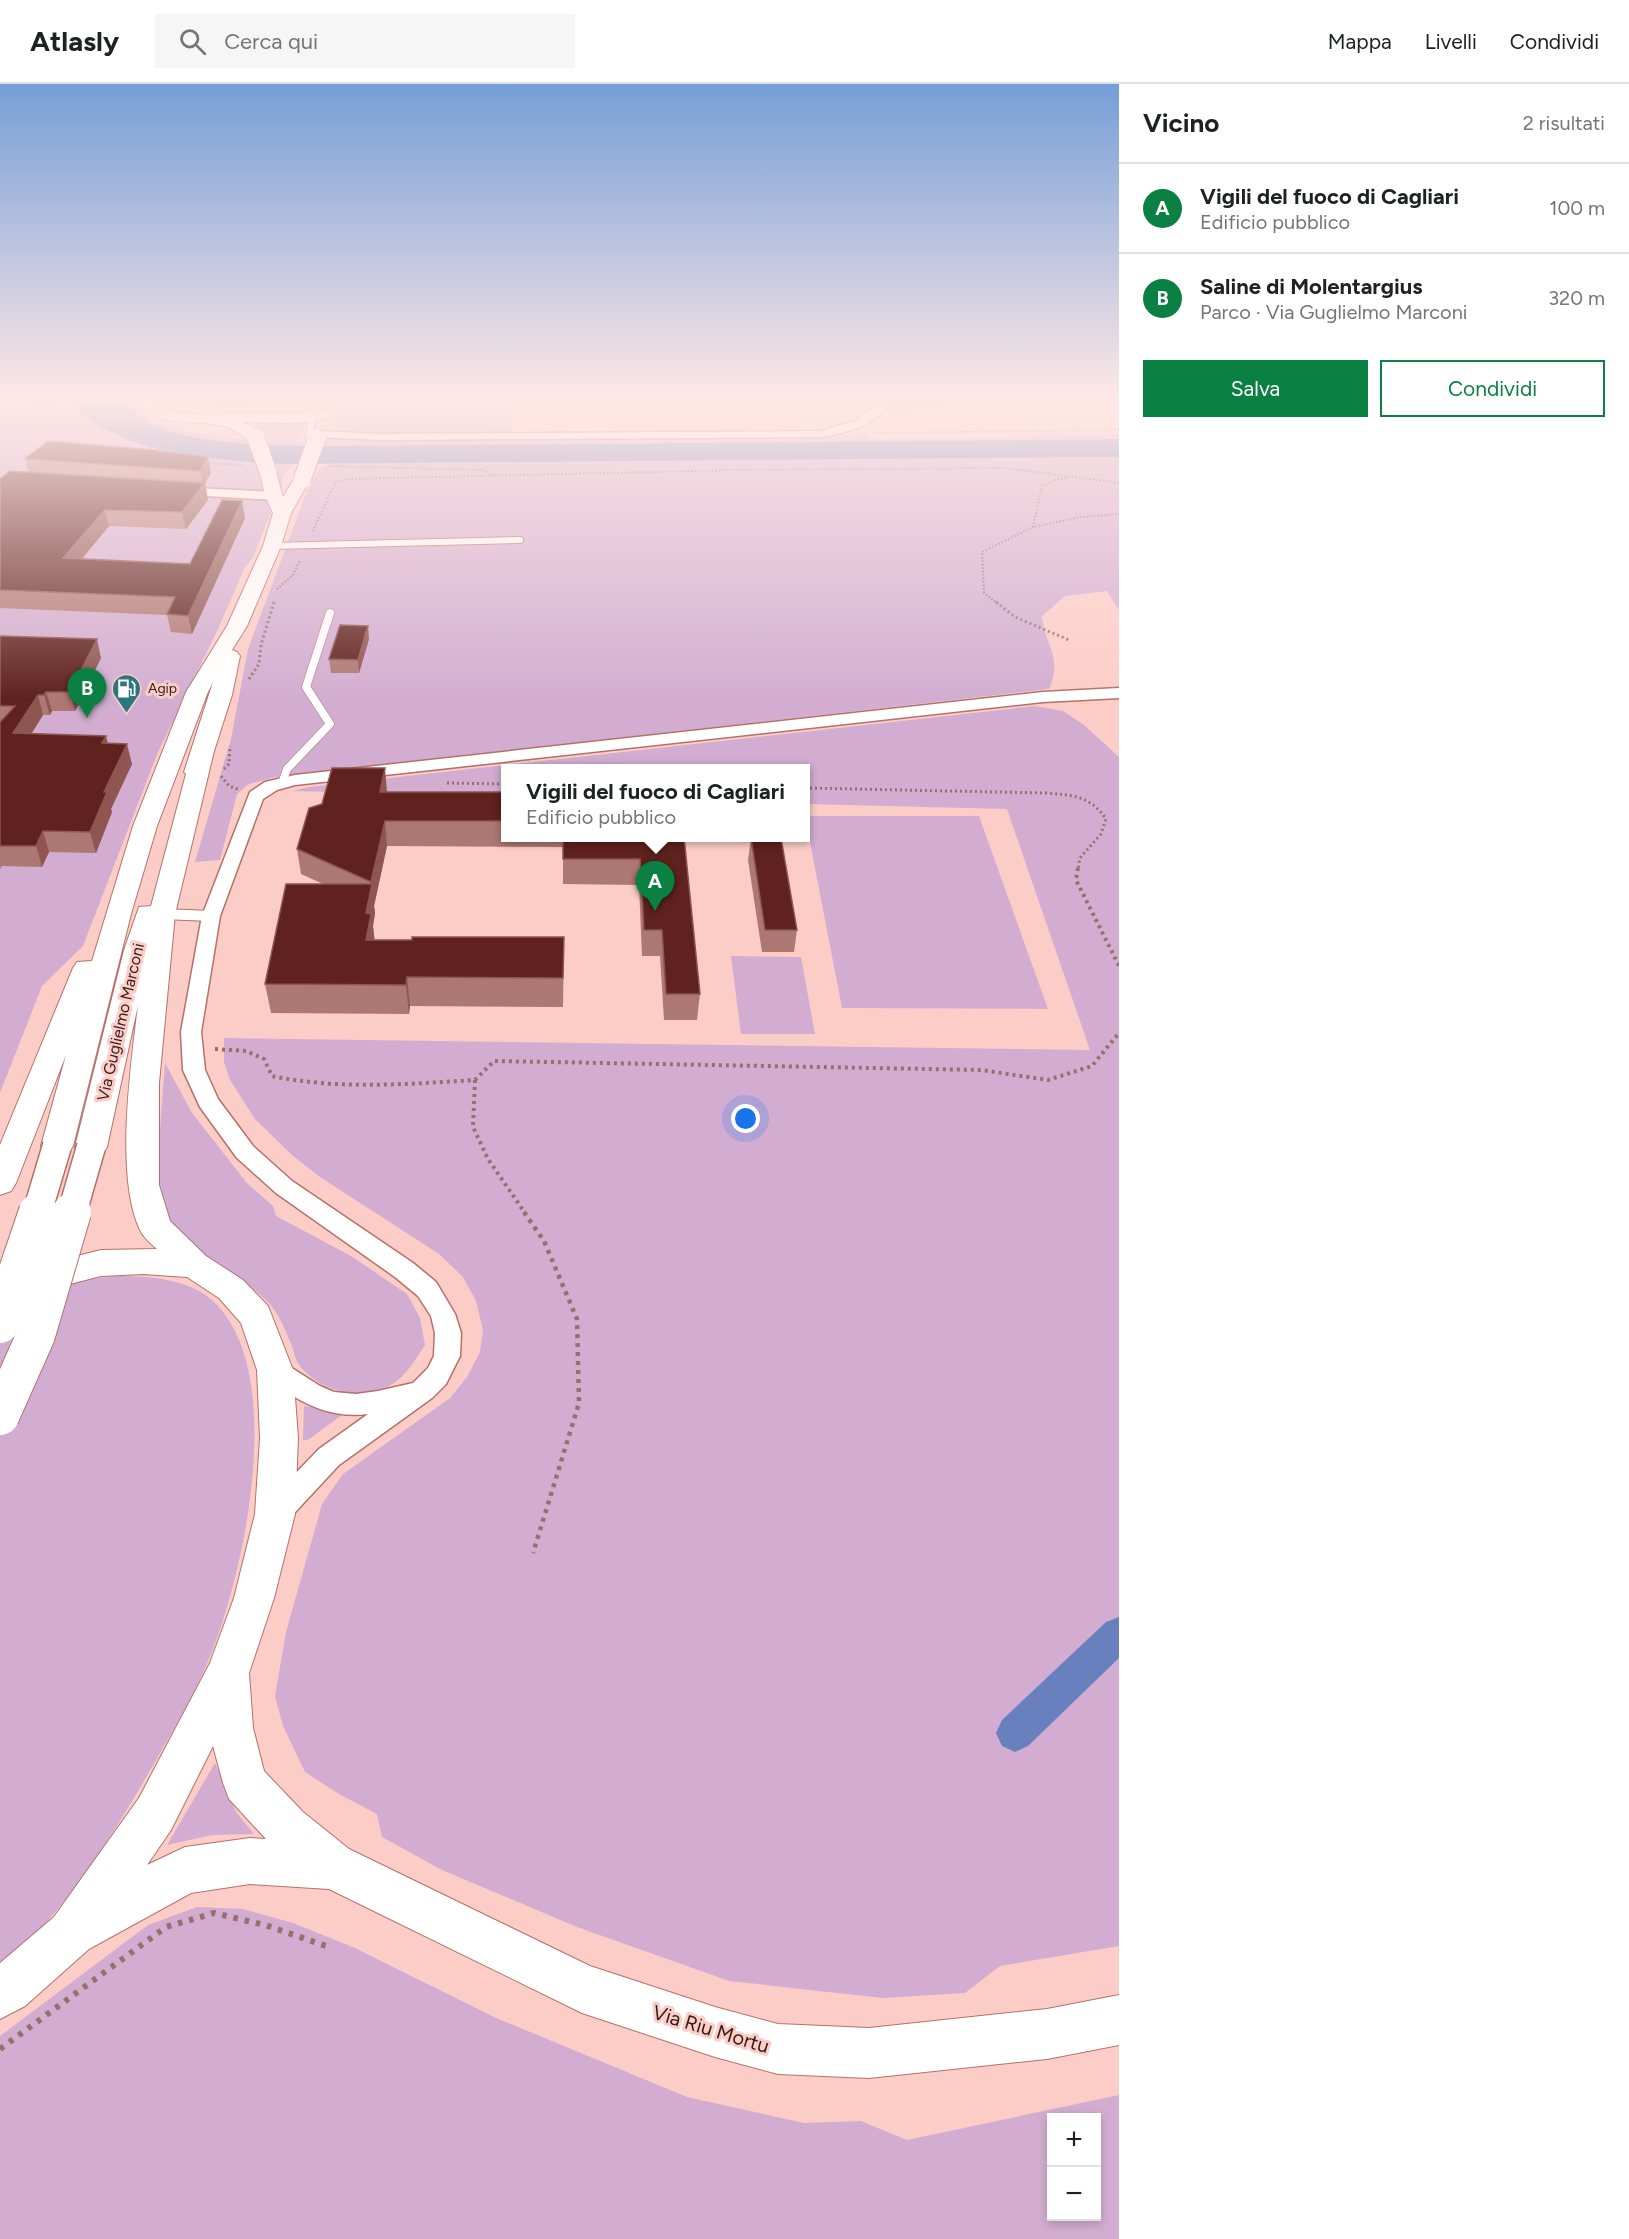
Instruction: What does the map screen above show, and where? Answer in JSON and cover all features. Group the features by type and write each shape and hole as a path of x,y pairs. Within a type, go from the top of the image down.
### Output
{"main road":[{"path":"275,500 282,513"},
{"name":"Via Guglielmo Marconi","path":"0,1324 30,1239 118,915 145,826 197,692 237,626 272,546 289,500"},
{"name":"Via Guglielmo Marconi","path":"0,1416 36,1335 91,1147 136,950 165,855 216,747 221,695 237,626"},
{"path":"0,1994 71,1934 155,1814 228,1672 254,1598 275,1514 279,1438 275,1370 256,1316 231,1289 194,1265 155,1227 143,1185 144,1083 162,914 216,747"},
{"path":"0,1183 145,826"},
{"path":"0,1305 41,1277 101,1263 143,1261 194,1265"},
{"name":"Via Riu Mortu","path":"228,1672 231,1728 245,1783 287,1828 332,1866 582,1988 715,2032 778,2049 869,2053 1047,2034 1119,2020"},
{"name":"Via Riu Mortu","path":"71,1934 185,1870 250,1861 332,1866"}],"street":[{"path":"275,1514 329,1457 423,1390 437,1376 447,1356 448,1333 443,1314 427,1289 404,1270 284,1187 245,1152 208,1102 194,1070 191,1032 211,916 255,795 282,783 1043,697 1119,693"},
{"path":"275,1370 322,1400 350,1406 378,1402 423,1390"}],"lane":[{"path":"272,546 441,539 520,540"},
{"path":"282,783 287,769 330,723 306,687 330,613"},
{"path":"162,914 211,916"}],"path":[{"path":"245,684 257,670 262,653 261,645 277,589 294,575 327,500"},
{"path":"1033,527 1039,500"},
{"path":"1069,640 1015,617 984,593 982,552 1020,531 1033,527 1081,517 1119,514"},
{"path":"216,747 230,748 229,764 221,777 229,786 255,795"},
{"path":"810,788 1046,793 1081,796 1098,805 1106,819 1101,834 1080,858 1076,880 1119,966"},
{"path":"533,1553 579,1403 577,1318 544,1241 488,1159 473,1127 475,1080 494,1061 981,1070 1048,1080 1092,1066 1119,1032"},
{"path":"193,1047 246,1051 264,1059 272,1076 302,1084 349,1085 475,1080"},
{"path":"0,2049 166,1927 214,1913 265,1925 326,1946"}],"shaded area":[{"path":"0,500 278,500 253,557 245,567 218,629 158,752 83,946 42,986 0,1093"},
{"path":"304,500 1119,500 1119,610 1107,591 1065,596 1042,616 1054,659 1053,678 1049,689 275,777 249,784 237,794 220,860 195,862 231,739 248,649"},
{"path":"1035,706 1063,711 1084,725 1119,757 1119,1946 1000,1966 965,1993 883,1998 729,1981 577,1927 442,1870 382,1837 377,1814 339,1794 305,1772 283,1726 275,1696 286,1632 322,1504 343,1474 450,1398 467,1377 480,1352 483,1330 476,1301 463,1277 439,1254 320,1177 292,1155 255,1119 230,1080 224,1062 224,1038 1090,1050 1007,809 810,804 810,764 515,764"},
{"path":"501,766 501,796 292,791 309,787"},
{"path":"810,816 979,816 1048,1009 842,1008 810,842"},
{"path":"731,956 801,957 815,1034 741,1034"},
{"path":"165,1063 192,1113 247,1183 273,1206 276,1216 351,1256 407,1294 420,1318 425,1345 410,1368 395,1382 377,1391 353,1393 318,1382 299,1365 281,1321 267,1301 186,1241 175,1229 167,1216 160,1184 159,1163"},
{"path":"112,1276 164,1279 202,1292 212,1300 235,1330 248,1369 254,1415 254,1463 248,1512 239,1560 217,1638 183,1713 130,1804 83,1876 29,1941 0,1962 0,1289 33,1308 76,1282"},
{"path":"304,1406 346,1412 308,1440 303,1440"},
{"path":"215,1763 236,1812 254,1834 212,1835 167,1845"},
{"path":"197,1907 243,1909 293,1923 355,1948 494,2017 687,2097 804,2123 861,2121 907,2140 1119,2095 1119,2239 0,2239 0,2036 148,1925"}],"building":[{"path":"0,500 192,500 182,512 105,510 63,558 190,564 222,500 242,501 188,616 167,614 175,597 0,590"},
{"path":"340,625 368,626 358,660 329,659"},
{"path":"0,636 97,639 70,692 46,692 44,695 38,695 13,733 106,736 102,743 127,744 104,792 107,792 90,832 43,831 36,846 0,846 0,722 15,706 0,706"},
{"path":"332,768 385,768 380,792 501,792 501,821 385,821 371,882 297,849 309,808 322,804"},
{"path":"563,842 685,842 700,994 666,994 662,930 644,930 640,859 563,859"},
{"path":"752,842 782,842 797,930 765,930"},
{"path":"286,884 372,884 366,913 371,914 366,940 412,940 412,937 564,937 563,978 407,977 406,985 265,984"}],"waterway":[{"path":"1015,1733 1119,1634"}],"place":[{"name":"Agip","path":"127,714"},
{"name":"Saline di Molentargius","path":"87,718"},
{"name":"Vigili del fuoco di Cagliari","path":"655,911"}]}
